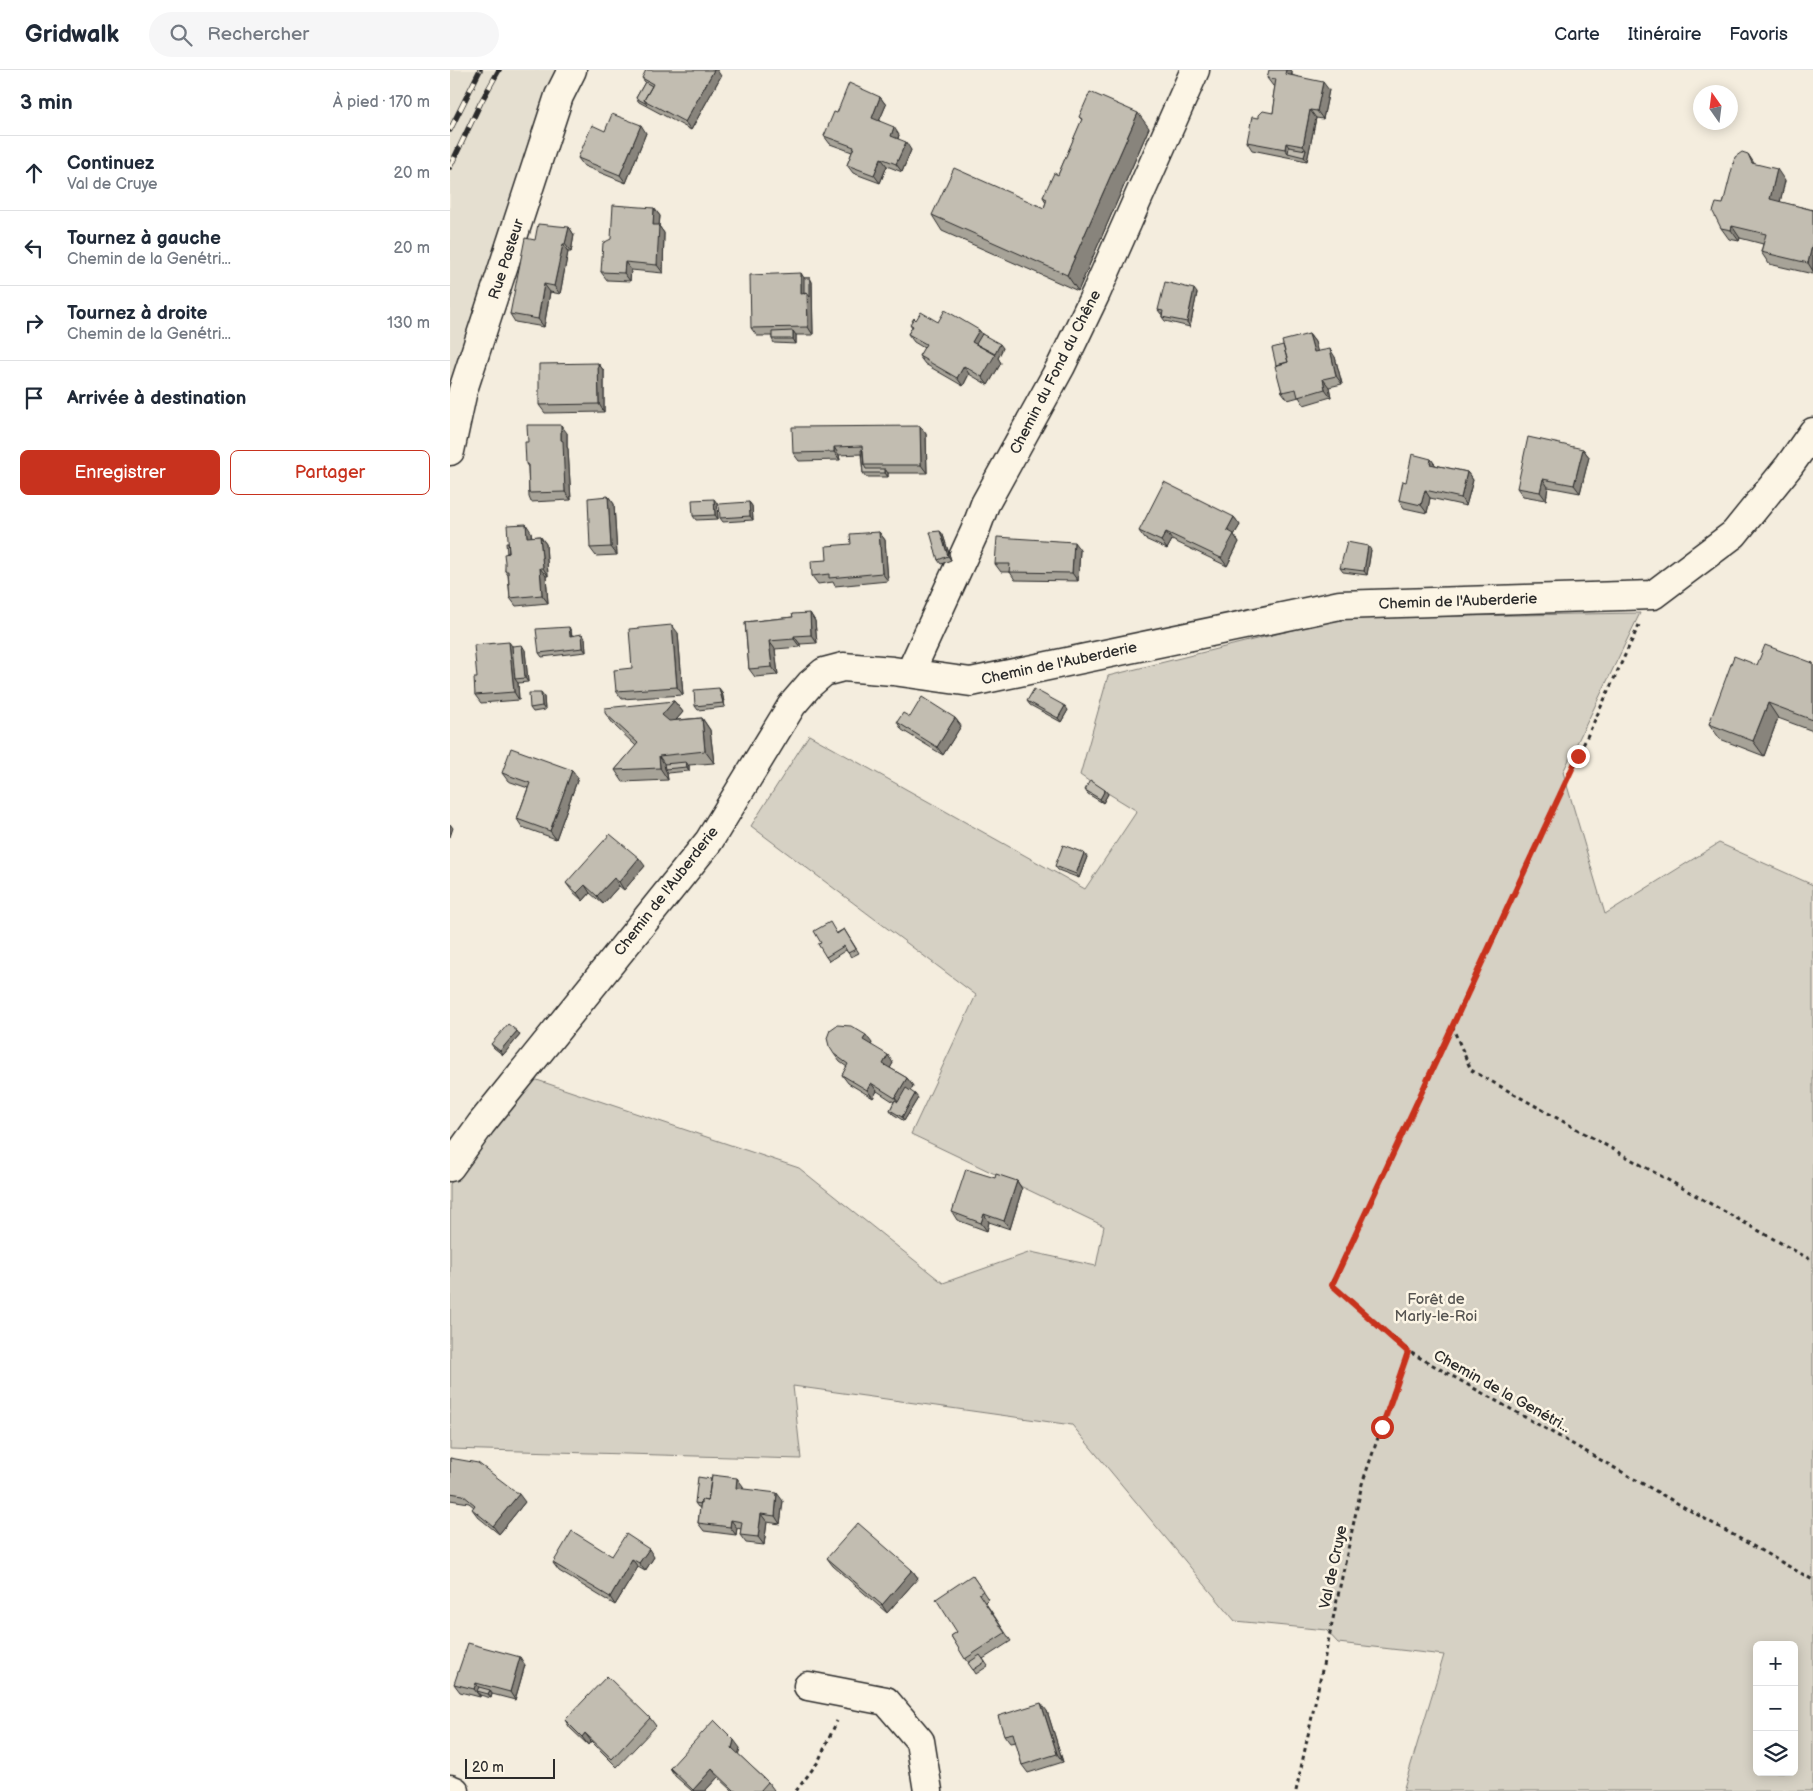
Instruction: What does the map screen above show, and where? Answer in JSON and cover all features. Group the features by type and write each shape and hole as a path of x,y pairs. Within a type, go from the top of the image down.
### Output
{"street":[{"name":"Rue Pasteur","path":"450,451 463,390 559,96 572,70"},
{"name":"Chemin du Fond du Chêne","path":"902,672 974,531 985,504 1061,366 1096,293 1195,70"},
{"path":"1653,595 1734,534 1789,466 1813,432"},
{"name":"Chemin de l'Auberderie","path":"450,1167 481,1124 709,841 792,706 810,684 824,672 843,667 902,672 971,682 1340,605 1653,595"},
{"path":"808,1686 886,1702 920,1741 928,1791"},
{"path":"450,1788 455,1791"}],"path":[{"name":"Chemin de la Genétri...","path":"1653,595 1332,1285 1408,1352 1813,1580"},
{"path":"1452,1026 1471,1070 1813,1262"},
{"name":"Val de Cruye","path":"1296,1791 1362,1484 1408,1352"},
{"path":"796,1791 818,1762 848,1694"}],"shaded area":[{"path":"450,70 561,70 450,395"}],"green space":[{"name":"Forêt de Marly-le-Roi","path":"1640,613 1563,772 1605,914 1719,843 1813,885 1813,1791 1403,1791 1444,1655 1338,1643 1326,1630 1235,1621 1072,1425 793,1386 801,1459 450,1449 450,1184 528,1077 799,1168 943,1283 1031,1252 1096,1266 1104,1226 911,1134 976,995 751,826 809,735 1085,889 1137,811 1080,775 1108,676 1341,618"}],"building":[{"path":"646,70 714,70 685,122 644,100 653,84 642,78"},
{"path":"1269,70 1286,70 1285,74 1323,82 1317,111 1310,110 1303,146 1286,143 1285,149 1247,142 1252,117 1259,118 1263,111 1273,113 1276,79 1267,78"},
{"path":"645,82 652,86 644,100 647,104 636,98"},
{"path":"849,83 880,97 872,118 894,127 891,136 906,142 896,164 881,158 874,175 847,165 854,147 824,136 834,112 837,113"},
{"path":"1090,92 1138,113 1067,275 932,215 954,168 1044,208 1047,199 1043,197 1054,173 1058,175 1082,119 1079,117"},
{"path":"612,114 641,125 620,175 578,158 592,125 605,131"},
{"path":"1289,147 1306,150 1304,157 1288,153"},
{"path":"1742,152 1748,154 1752,163 1777,169 1770,199 1813,210 1813,241 1808,263 1761,252 1766,234 1732,226 1731,230 1721,228 1713,212 1716,203 1723,204 1735,157"},
{"path":"613,205 654,208 653,225 659,225 657,265 625,262 624,273 601,272 603,243 611,239"},
{"path":"538,224 569,227 565,244 563,244 554,286 544,284 538,319 510,314 525,238 535,240"},
{"path":"801,273 801,294 807,293 808,327 751,328 750,275"},
{"path":"804,278 810,278 810,297 807,293 804,294"},
{"path":"1165,282 1194,289 1187,322 1162,317 1163,311 1158,310"},
{"path":"945,310 979,330 972,342 995,355 982,377 964,366 957,378 919,356 926,344 908,334 913,326 910,324 914,318 916,320 921,312 938,322"},
{"path":"793,331 793,339 772,339 772,332"},
{"path":"982,334 1000,344 995,354 976,344"},
{"path":"1309,334 1314,352 1330,349 1336,376 1323,379 1325,389 1298,397 1296,389 1282,392 1275,366 1288,362 1282,341"},
{"path":"1283,345 1288,362 1276,365 1272,348"},
{"path":"598,363 599,404 539,405 539,364"},
{"path":"527,425 561,425 565,492 529,493 525,442 528,442"},
{"path":"920,426 921,465 864,465 862,446 834,447 834,452 793,453 792,427"},
{"path":"1528,437 1583,449 1574,485 1543,479 1540,492 1517,488"},
{"path":"861,450 863,450 866,469 885,469 885,473 863,473"},
{"path":"1412,454 1431,459 1430,464 1467,472 1461,498 1425,490 1421,505 1399,500 1403,481 1406,482"},
{"path":"1164,482 1234,517 1227,530 1234,534 1221,558 1166,532 1161,541 1139,531"},
{"path":"608,496 611,547 590,548 588,498"},
{"path":"714,499 715,515 693,516 692,500"},
{"path":"749,502 750,516 720,518 719,504"},
{"path":"526,524 527,537 540,536 543,568 540,568 542,595 510,598 508,571 505,571 504,554 509,553 507,525"},
{"path":"940,531 948,556 938,560 930,532"},
{"path":"879,532 882,573 829,578 829,574 812,576 811,561 827,560 826,546 851,544 850,534"},
{"path":"997,537 1074,542 1072,573 1009,572 1010,564 995,564"},
{"path":"1347,542 1368,546 1364,571 1340,568"},
{"path":"506,543 508,543 509,553 507,553"},
{"path":"810,613 811,635 794,636 794,639 769,641 772,667 749,669 745,622 793,617 792,614"},
{"path":"672,625 677,687 616,691 614,670 632,668 629,629"},
{"path":"569,627 570,636 582,634 583,648 539,653 536,629"},
{"path":"509,642 514,692 475,695 474,678 477,678 474,645"},
{"path":"522,645 525,678 515,679 512,646"},
{"path":"1765,645 1813,663 1813,720 1768,703 1753,741 1709,724 1734,656 1757,665"},
{"path":"719,688 723,703 695,706 694,690"},
{"path":"1034,689 1065,706 1058,718 1027,701"},
{"path":"529,693 541,693 542,706 530,708"},
{"path":"922,697 955,718 937,747 897,722 903,713 910,717"},
{"path":"674,701 662,715 669,721 702,718 705,751 659,756 660,768 615,770 638,743 605,713 605,708"},
{"path":"511,748 572,770 550,831 517,819 530,783 502,773"},
{"path":"686,762 687,767 665,769 664,764"},
{"path":"1090,780 1105,790 1100,799 1085,790"},
{"path":"610,834 639,858 619,882 614,878 597,896 585,885 577,893 566,883"},
{"path":"1063,845 1084,853 1076,874 1055,866"},
{"path":"830,922 837,934 844,929 856,949 848,953 844,946 826,957 818,944 821,943 814,931"},
{"path":"508,1024 517,1031 500,1051 491,1044"},
{"path":"837,1025 851,1026 866,1035 863,1040 888,1055 883,1064 907,1078 895,1098 871,1083 867,1090 842,1075 848,1064 834,1054 827,1038 830,1030"},
{"path":"906,1088 915,1094 902,1117 890,1110 895,1100 898,1102"},
{"path":"966,1169 995,1178 996,1174 1017,1181 1004,1221 984,1214 981,1223 952,1212"},
{"path":"450,1458 478,1463 519,1494 493,1526 472,1509 475,1505 463,1495 450,1493"},
{"path":"712,1475 737,1478 736,1488 777,1493 775,1516 761,1514 758,1537 740,1535 742,1522 731,1520 730,1527 698,1523 701,1500 708,1501"},
{"path":"698,1477 711,1479 708,1501 701,1500 701,1504 695,1503"},
{"path":"858,1523 912,1570 882,1605 827,1558"},
{"path":"572,1531 612,1556 626,1534 649,1549 639,1563 632,1559 610,1597 553,1563"},
{"path":"972,1575 983,1591 979,1594 1005,1633 965,1659 951,1636 957,1632 936,1599"},
{"path":"468,1643 520,1657 510,1692 476,1683 474,1689 454,1684"},
{"path":"980,1655 985,1662 973,1670 968,1663"},
{"path":"607,1676 650,1718 612,1759 585,1733 582,1737 565,1720"},
{"path":"479,1687 490,1690 488,1694 477,1691"},
{"path":"1041,1703 1057,1754 1022,1765 1013,1733 1004,1735 998,1716"},
{"path":"714,1720 734,1740 732,1748 768,1782 760,1791 735,1791 712,1769 693,1790 670,1768"}],"railway":[{"path":"450,130 480,70"},
{"path":"450,167 481,102 499,70"}],"route":[{"path":"1382,1427 1408,1352 1332,1285 1578,756"}]}
